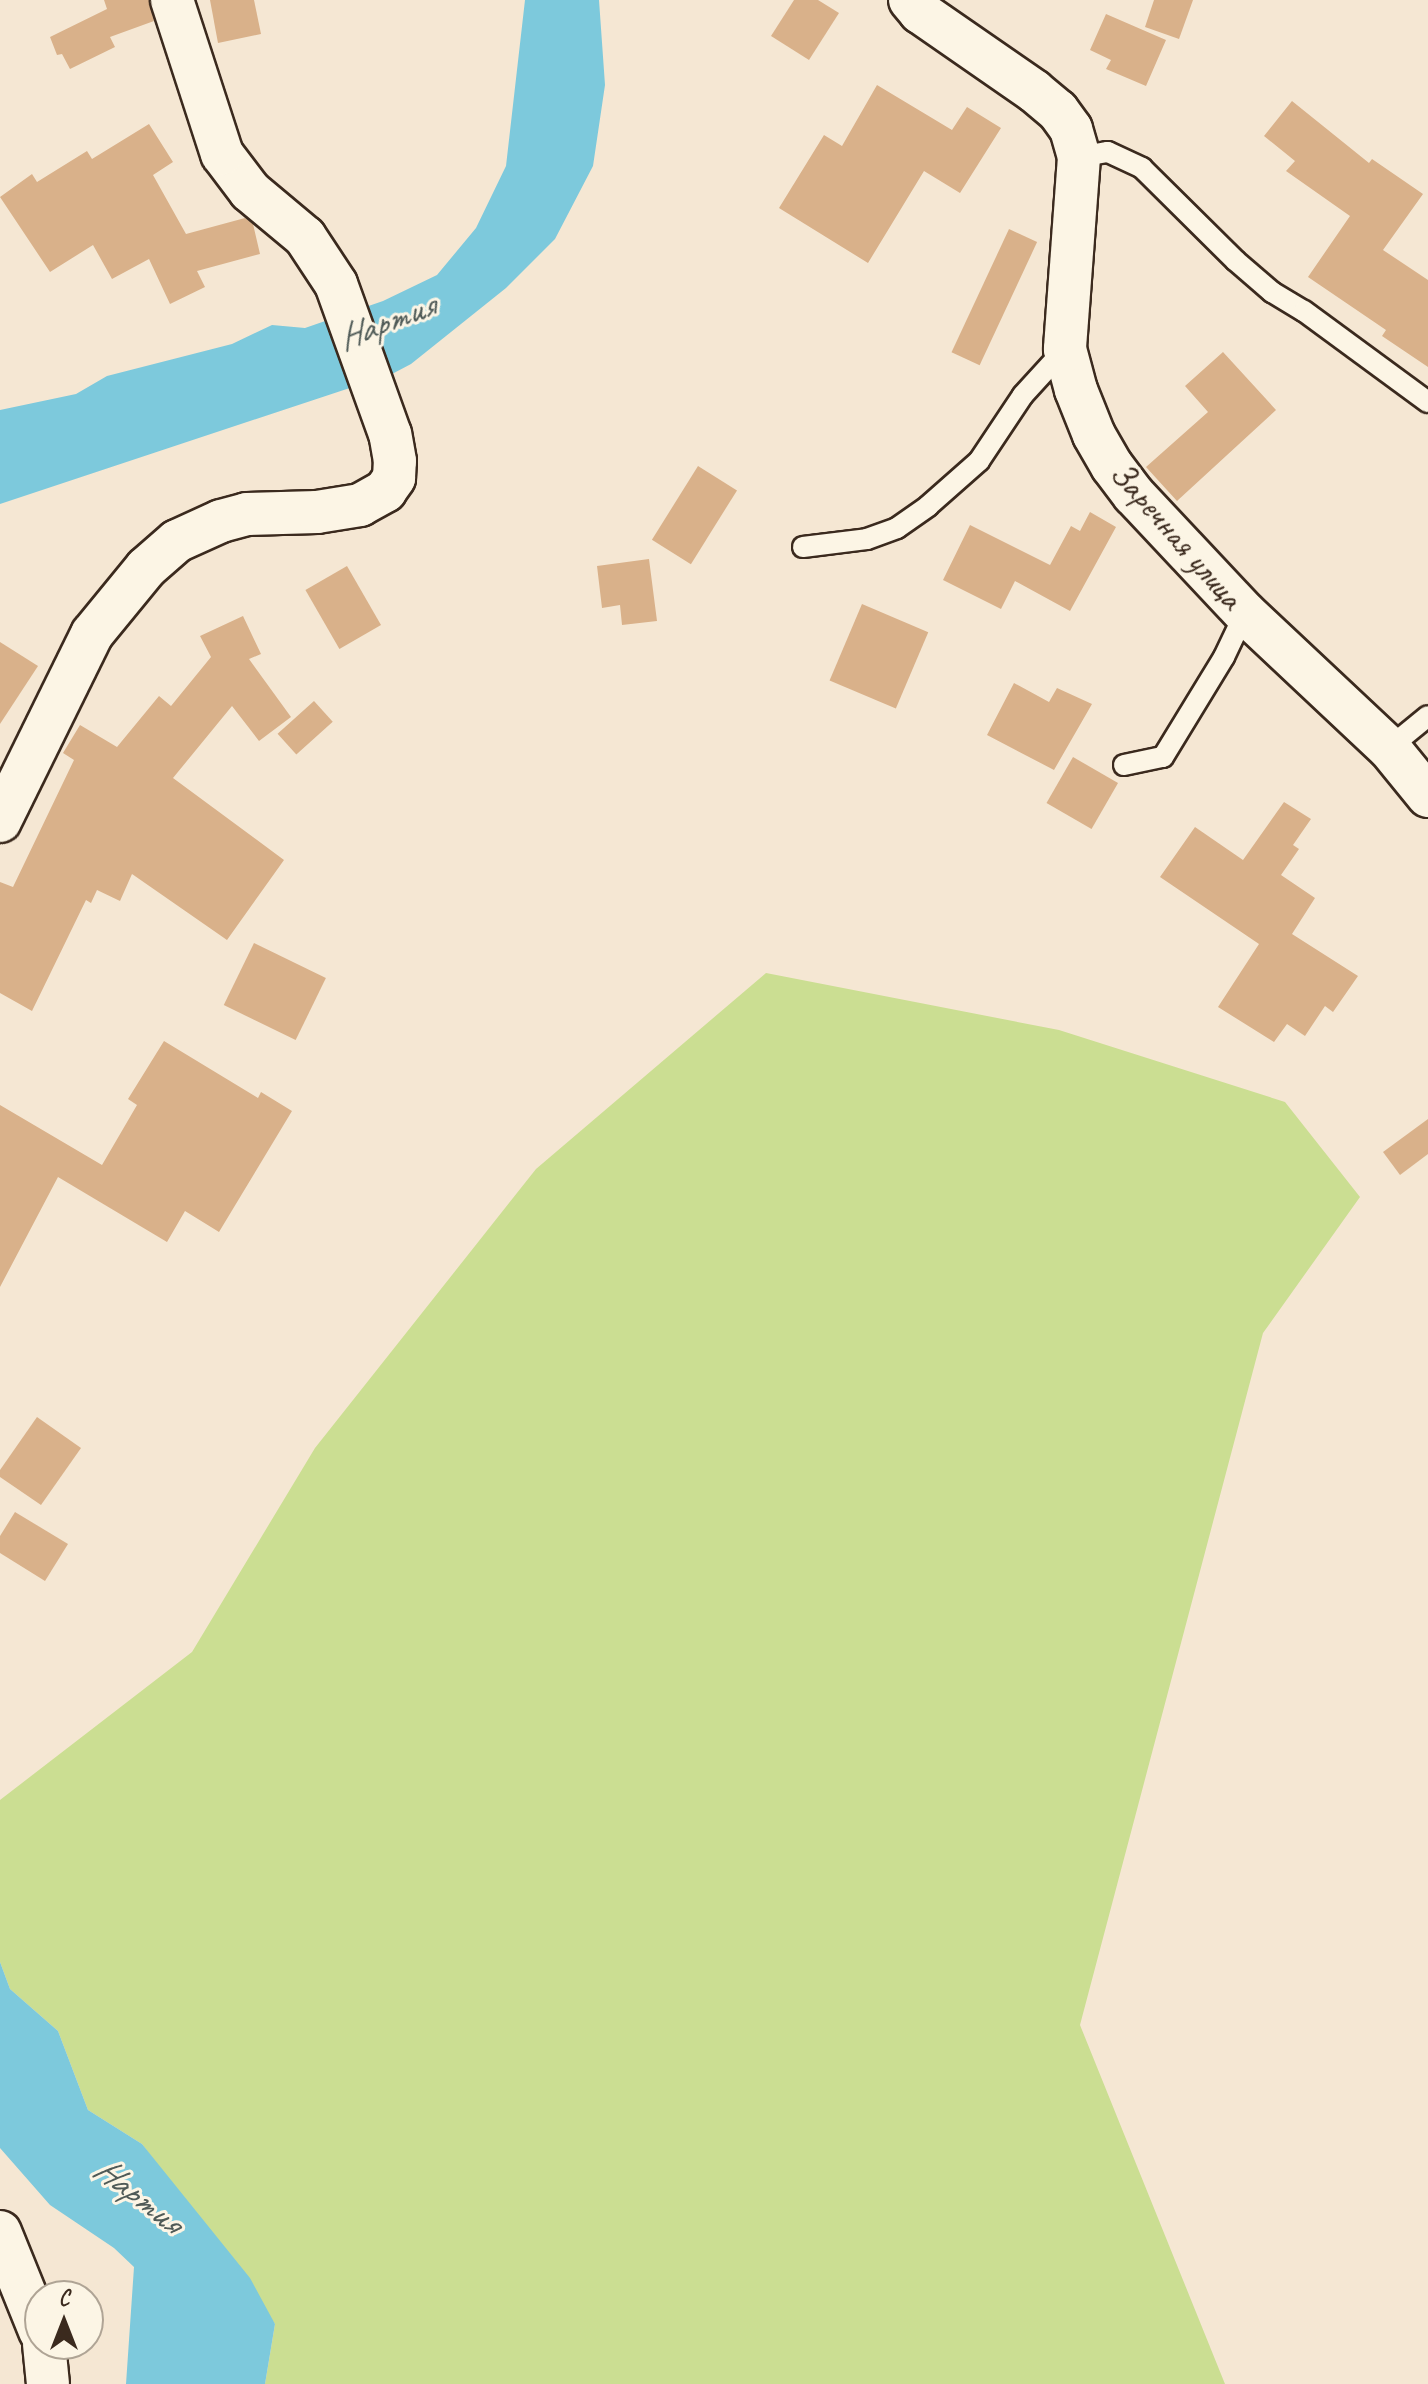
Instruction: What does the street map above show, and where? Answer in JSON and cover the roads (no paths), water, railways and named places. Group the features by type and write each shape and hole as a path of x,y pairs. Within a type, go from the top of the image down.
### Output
{"street":[{"path":"0,821 92,634 146,568 177,541 221,521 276,511 339,509 374,498 385,491 394,478 395,461 390,434 336,284 324,261 288,221 250,191 222,154 172,0"},
{"name":"Заречная улица","path":"910,0 920,12 1058,111 1071,129 1079,157 1065,349 1089,424 1112,466 1134,495 1245,613 1389,748 1428,796"},
{"path":"0,2232 24,2291"},
{"path":"46,2360 48,2384"}],"lane":[{"path":"1079,157 1108,152 1142,168 1236,261 1272,292 1304,311 1428,402"},
{"path":"803,547 867,539 897,528 928,506 979,461 1023,395 1065,349"},
{"path":"1124,765 1163,757 1224,657 1245,613"},
{"path":"1389,748 1428,716"}],"water":[{"name":"Нартия","path":"525,0 599,0 605,85 593,166 555,239 506,288 411,364 392,374 0,504 0,410 76,394 107,376 232,344 272,325 305,328 383,301 437,275 476,228 506,166"},
{"name":"Нартия","path":"0,1962 10,1989 58,2031 88,2110 142,2144 250,2278 275,2324 265,2384 126,2384 134,2267 114,2248 50,2205 0,2148"}]}
